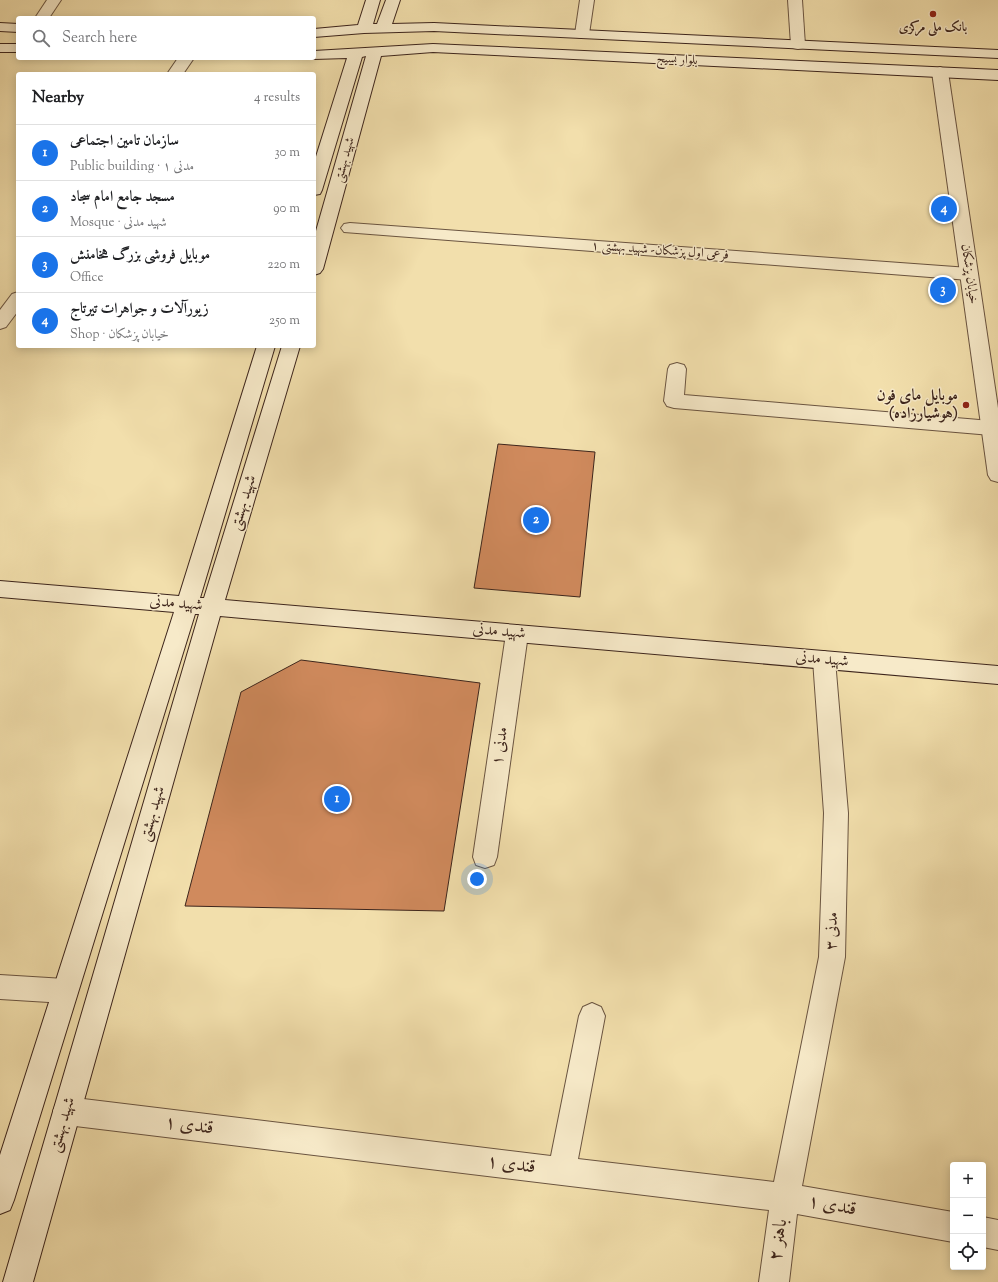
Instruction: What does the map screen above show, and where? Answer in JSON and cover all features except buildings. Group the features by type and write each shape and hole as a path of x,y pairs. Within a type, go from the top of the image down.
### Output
{"main road":[{"path":"43,16 54,0"},
{"path":"364,29 373,0"},
{"path":"383,29 393,0"},
{"path":"582,34 587,0"},
{"path":"795,0 798,45"},
{"path":"0,27 16,28"},
{"name":"بلوار بسیج","path":"316,33 364,29 434,27 998,54"},
{"path":"0,48 16,48"},
{"name":"بلوار بسیج","path":"316,55 433,48 998,75"},
{"name":"شهید بهشتی","path":"316,262 375,51"},
{"name":"شهید بهشتی","path":"316,183 356,52"},
{"path":"176,72 185,60"},
{"name":"خیابان پزشکان","path":"940,72 998,475"},
{"name":"فرعی اول پزشکان- شهید بهشتی ۱","path":"350,228 969,274"},
{"path":"0,323 16,301"},
{"name":"شهید بهشتی","path":"0,1200 187,605 265,348"},
{"name":"شهید بهشتی","path":"18,1282 212,607 290,348"},
{"path":"677,369 674,401 991,428"},
{"name":"شهید مدنی","path":"0,589 998,675"},
{"name":"مدنی ۱","path":"485,857 517,634"},
{"name":"مدنی ۳","path":"785,1198 832,957 836,813 824,660"},
{"path":"0,986 65,991"},
{"path":"562,1171 592,1016"},
{"name":"قندی ۱","path":"67,1111 785,1198 950,1226"},
{"name":"باهنر ۲","path":"774,1282 785,1198"},
{"path":"986,1233 998,1235"}],"place":[{"name":"بانک ملی مرکزی","path":"933,14"},
{"name":"زیورآلات و جواهرات تیرتاج","path":"944,209"},
{"name":"موبایل فروشی بزرگ هخامنش","path":"943,290"},
{"name":"موبایل مای فون (هوشیارزاده)","path":"966,405"},
{"name":"مسجد جامع امام سجاد","path":"536,520"},
{"name":"سازمان تامین اجتماعی","path":"337,799"}]}
